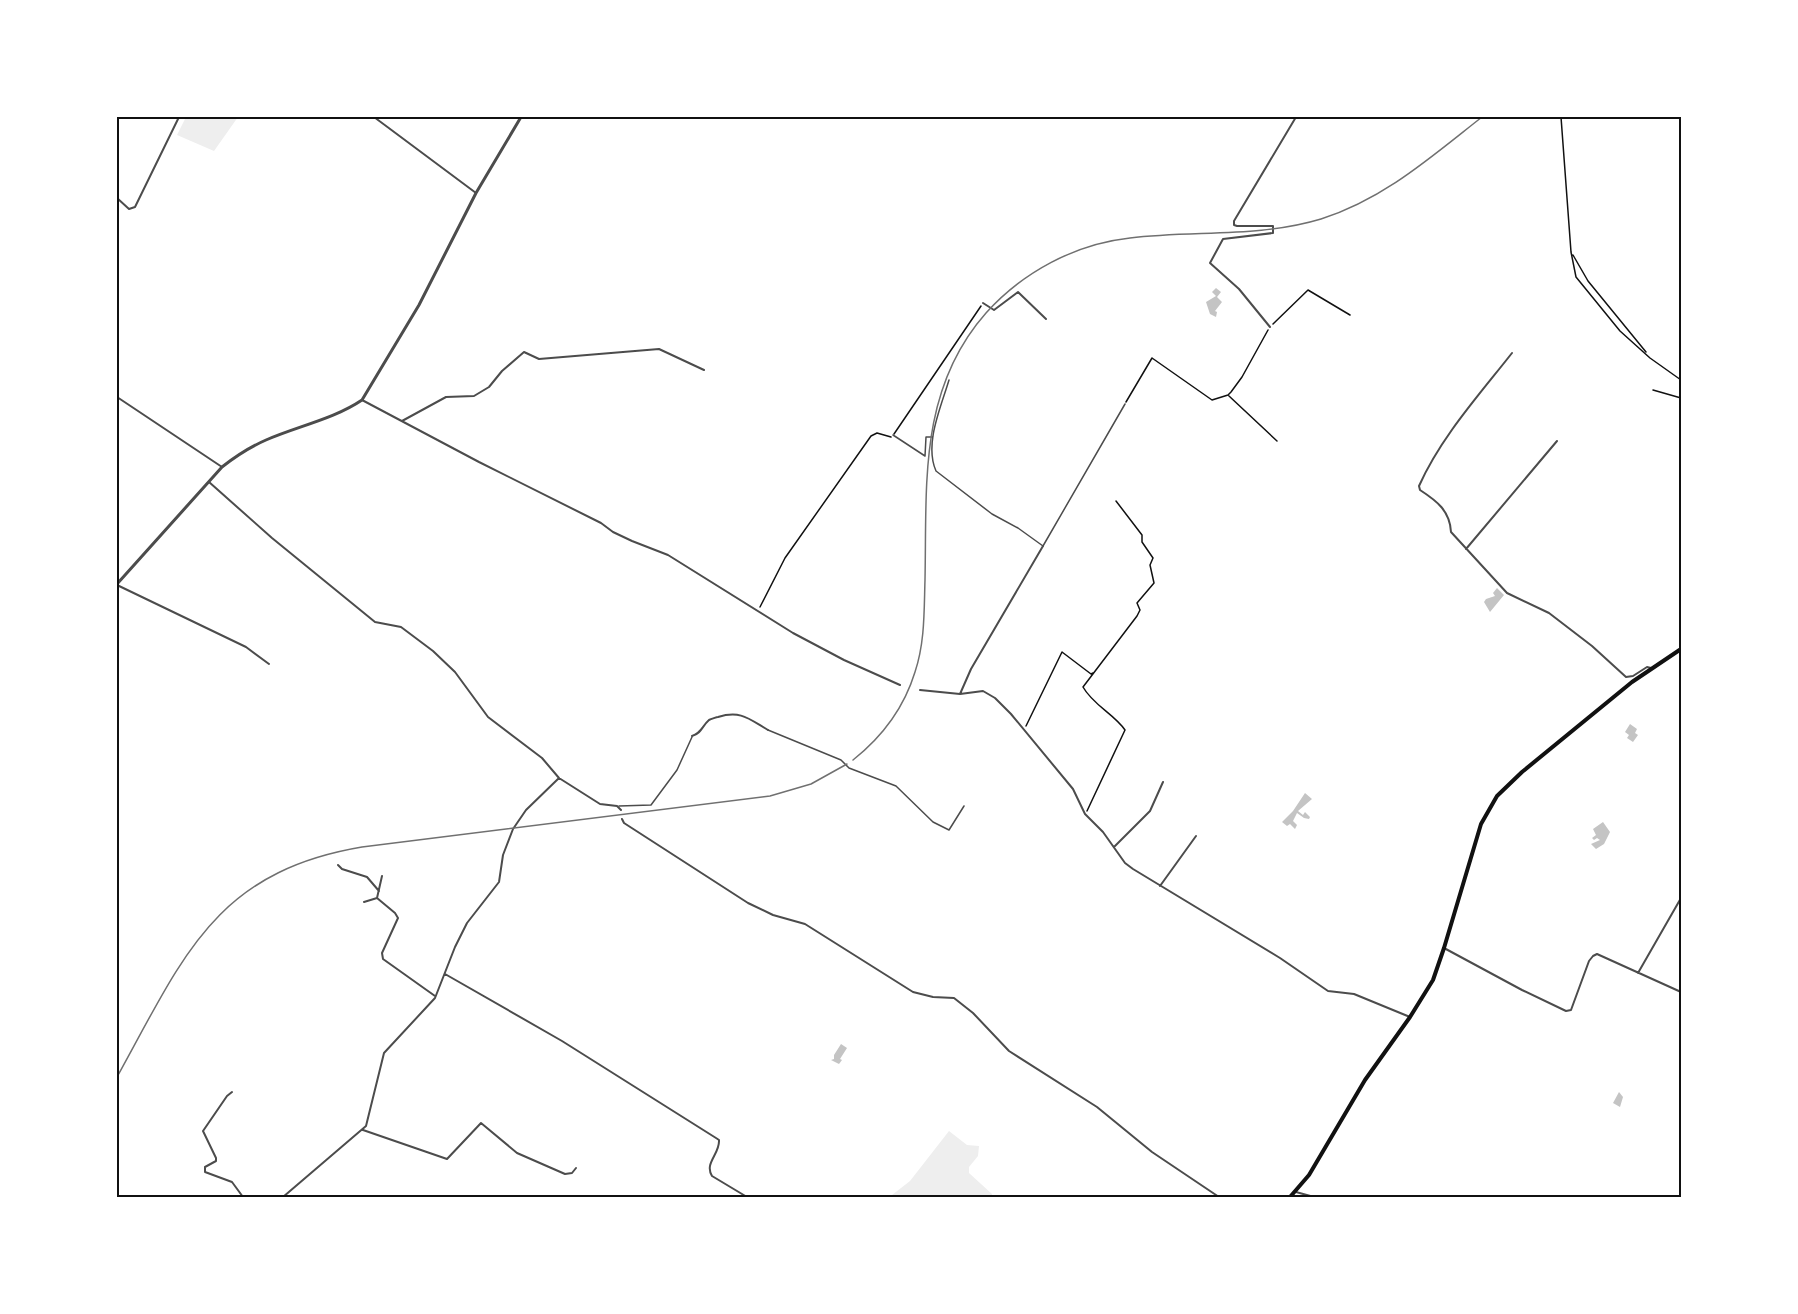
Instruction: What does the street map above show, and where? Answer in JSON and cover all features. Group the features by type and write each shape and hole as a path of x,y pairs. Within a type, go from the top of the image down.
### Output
{"main road":[{"path":"1290,1197 1309,1175 1365,1080 1433,980 1481,824 1497,796 1522,772 1651,668 1681,649"}],"street":[{"path":"117,198 129,209 135,207 179,117"},
{"path":"374,117 476,193"},
{"path":"269,664 246,647 117,585 222,467 260,442 348,409 362,400 425,294 476,193 521,117"},
{"path":"1270,327 1239,289 1210,263 1223,239 1273,232 1273,227 1270,225 1237,226 1234,225 1234,221 1296,117"},
{"path":"983,303 994,310 1018,292 1046,319"},
{"path":"402,421 446,398 474,396 489,387 502,371 524,352 539,359 659,349 704,370"},
{"path":"1512,353 1434,458 1419,486 1420,490 1433,498 1445,510 1450,520 1451,532 1507,593 1549,613 1592,646 1626,677 1633,676 1647,667 1651,668"},
{"path":"117,397 222,467"},
{"path":"362,400 601,522 613,532 668,555 793,633 844,660 900,685"},
{"path":"1466,549 1557,441"},
{"path":"209,482 272,538 375,622 400,627 433,651 456,672 488,717 542,758 559,778 600,804 619,806 621,810"},
{"path":"960,694 971,669 1043,546"},
{"path":"920,690 960,694 983,691 989,693 1024,730 1073,789 1085,814 1103,832 1125,863 1280,958 1328,991 1354,994 1410,1017"},
{"path":"692,736 702,731 710,719 737,713 768,730"},
{"path":"283,1197 363,1130 384,1053 436,996 467,923 499,882 505,847 513,829 526,810 559,778"},
{"path":"1114,847 1150,811 1163,782"},
{"path":"622,819 624,823 748,903 773,915 805,924 913,992 933,997 954,998 973,1013 1009,1051 1097,1107 1152,1152 1219,1197"},
{"path":"1160,886 1196,836"},
{"path":"338,865 342,869 367,877 379,891"},
{"path":"377,898 382,876"},
{"path":"364,902 377,898"},
{"path":"377,898 398,918 382,954 383,959 436,996"},
{"path":"1638,973 1681,898"},
{"path":"1444,948 1566,1011 1572,1008 1593,956 1599,955 1681,992"},
{"path":"445,974 561,1041 719,1140 719,1148 709,1165 709,1173 747,1197"},
{"path":"232,1092 203,1131 216,1158 216,1161 205,1167 205,1172 232,1182 243,1197"},
{"path":"363,1130 447,1159 481,1123 520,1155 564,1174 569,1174 576,1168"},
{"path":"1296,1192 1314,1197"}],"lane":[{"path":"949,380 934,437 932,462 936,471 992,514 1013,525 1043,546 1125,404"},
{"path":"893,435 925,456 926,437 934,437"},
{"path":"768,730 841,760 849,768 896,786 933,822 949,830 964,806"},
{"path":"619,806 651,805 677,770 692,736"}],"path":[{"path":"1561,117 1572,255 1576,277 1620,331 1681,380"},
{"path":"1572,255 1588,280 1648,355"},
{"path":"1125,404 1152,358 1212,400 1228,395 1242,377 1270,327 1308,290 1350,315"},
{"path":"758,611 785,558 871,436 877,433 887,437 893,435 983,303"},
{"path":"1653,390 1681,398"},
{"path":"1228,395 1277,441"},
{"path":"1085,814 1125,730 1084,691 1083,687 1137,616 1140,610 1137,603 1154,583 1150,565 1153,558 1142,542 1142,535 1116,501"},
{"path":"1024,730 1062,652 1091,674 1095,672"}],"shaded area":[{"path":"186,117 238,117 214,151 177,135"},
{"path":"949,1131 967,1145 979,1146 978,1156 969,1167 969,1173 992,1194 992,1197 898,1197 892,1195 910,1181"}],"building":[{"path":"1216,288 1221,292 1217,297 1222,302 1215,311 1217,312 1216,317 1210,314 1206,302 1216,296 1212,292"},
{"path":"1497,588 1504,595 1490,612 1484,602 1495,596 1493,593"},
{"path":"1630,724 1637,729 1635,733 1638,735 1633,742 1627,738 1629,735 1625,732"},
{"path":"1305,793 1312,799 1298,811 1303,815 1305,812 1310,817 1309,819 1297,813 1293,821 1297,825 1295,829 1290,824 1287,826 1282,822"},
{"path":"1603,822 1610,832 1604,844 1596,849 1591,844 1600,840 1592,838 1596,835 1593,829"},
{"path":"841,1044 847,1048 839,1064 831,1060 834,1059"},
{"path":"1619,1092 1623,1097 1620,1107 1613,1103"}],"railway":[{"path":"853,760 891,721 905,698 915,672 921,649 923,626 927,474 937,406 948,374 964,343 986,313 1016,285 1033,273 1051,262 1090,246 1130,238 1274,229 1321,219 1344,211 1406,176 1482,117"},
{"path":"117,1077 162,994 184,959 209,927 237,899 271,877 312,859 362,847 770,796 811,784 847,764"}]}
